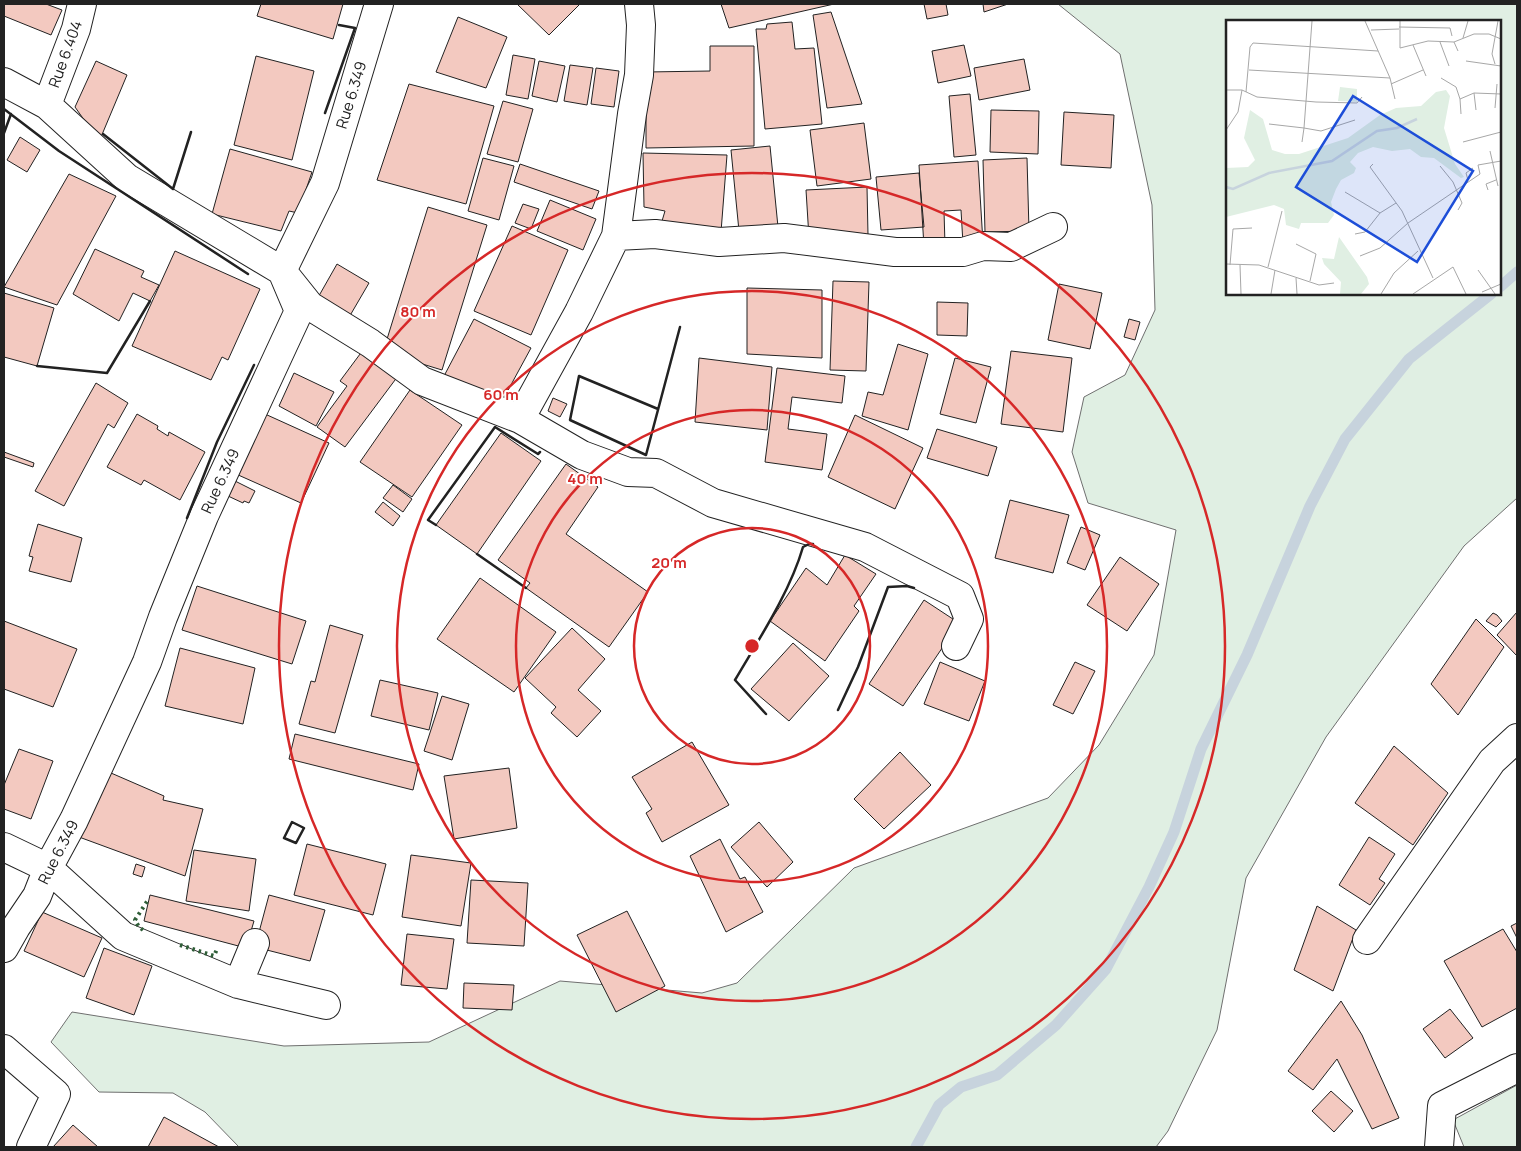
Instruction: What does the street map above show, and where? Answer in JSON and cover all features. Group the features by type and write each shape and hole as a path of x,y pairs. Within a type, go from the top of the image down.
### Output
{"street":[{"name":"Rue 6.404","path":"47,104 76,29 82,4"},
{"name":"Rue 6.349","path":"4,948 37,896 48,868 74,820 147,662 162,617 204,516 298,311 282,271 325,183 379,4"},
{"path":"520,419 579,312 616,236 639,75 642,25 639,4"},
{"path":"4,82 47,104 127,178 282,271 310,306 370,343 422,381 520,419 582,455 628,472 656,473 713,503 865,547 960,596 969,619 956,646"},
{"path":"616,236 655,234 719,242 784,238 895,252 963,252 983,246 1011,247 1053,227"},
{"path":"1366,940 1492,761 1517,738"},
{"path":"4,847 48,868 123,936 238,984 326,1005"},
{"path":"238,984 255,944"},
{"path":"4,1049 56,1094 31,1147"},
{"path":"1439,1147 1442,1106 1517,1068"}],"green space":[{"path":"1058,4 1517,4 1517,498 1464,546 1326,737 1246,878 1217,1030 1168,1131 1156,1147 239,1147 205,1112 173,1093 99,1092 51,1042 72,1012 284,1046 429,1042 560,981 702,993 737,983 854,868 1048,798 1099,745 1154,655 1176,530 1088,503 1072,452 1084,397 1125,375 1155,310 1152,205 1120,54"},
{"path":"1517,1085 1517,1147 1464,1147 1453,1120"}],"building":[{"path":"4,4 46,4 62,10 51,35 4,16"},
{"path":"261,4 343,4 333,39 257,16"},
{"path":"517,4 580,4 549,35"},
{"path":"721,4 834,4 729,28"},
{"path":"924,4 946,4 948,15 927,19"},
{"path":"983,4 1008,4 984,12"},
{"path":"831,12 862,104 827,108 813,15"},
{"path":"458,17 507,37 486,88 436,72"},
{"path":"792,22 795,49 814,48 822,124 765,129 756,29 766,29 767,24"},
{"path":"964,45 971,76 938,83 932,51"},
{"path":"710,46 754,46 754,146 646,148 646,72 710,71"},
{"path":"513,55 535,59 528,99 506,95"},
{"path":"256,56 314,71 292,160 234,145"},
{"path":"1024,59 1030,90 979,100 974,68"},
{"path":"96,61 127,75 101,137 94,134 75,107"},
{"path":"539,61 565,66 557,102 532,96"},
{"path":"570,65 593,68 587,105 564,101"},
{"path":"596,68 619,71 614,107 591,104"},
{"path":"409,84 494,106 466,204 377,180"},
{"path":"970,94 976,155 954,157 949,96"},
{"path":"503,101 533,109 518,162 487,154"},
{"path":"991,110 1039,111 1038,154 990,152"},
{"path":"1064,112 1114,115 1111,168 1061,165"},
{"path":"864,123 871,179 817,186 810,130"},
{"path":"20,137 40,150 27,172 7,160"},
{"path":"770,146 778,227 739,231 731,150"},
{"path":"230,149 312,172 298,213 289,211 281,231 212,214"},
{"path":"643,153 727,155 721,232 662,221 665,211 644,207"},
{"path":"483,158 514,166 499,220 468,211"},
{"path":"1027,158 1029,231 985,232 983,160"},
{"path":"978,161 983,243 963,244 961,210 944,211 945,245 924,247 919,165"},
{"path":"520,164 599,191 592,209 514,182"},
{"path":"919,173 924,227 881,230 876,177"},
{"path":"69,174 116,196 57,305 4,287"},
{"path":"867,187 868,235 809,238 806,190"},
{"path":"550,200 596,219 583,250 537,231"},
{"path":"523,204 539,209 531,229 515,223"},
{"path":"428,207 487,225 442,370 383,352"},
{"path":"512,226 568,250 531,335 474,311"},
{"path":"95,249 144,271 141,277 159,285 150,301 133,293 119,321 73,294"},
{"path":"175,251 260,289 228,360 222,357 211,380 132,346"},
{"path":"337,264 369,283 348,319 316,301"},
{"path":"833,281 869,282 866,371 830,370"},
{"path":"1059,284 1102,293 1090,349 1048,340"},
{"path":"747,288 822,290 822,358 747,354"},
{"path":"4,293 54,308 37,366 4,357"},
{"path":"937,302 968,303 967,336 937,335"},
{"path":"474,319 531,348 500,405 444,376"},
{"path":"1129,319 1140,322 1135,340 1124,337"},
{"path":"898,344 928,354 908,430 862,416 868,392 883,395"},
{"path":"366,346 401,372 345,447 317,427 347,386 340,381"},
{"path":"1011,351 1072,358 1063,432 1001,424"},
{"path":"699,358 772,367 767,430 695,422"},
{"path":"955,358 991,367 976,423 940,414"},
{"path":"777,368 845,376 842,403 792,397 788,429 827,434 822,470 765,462"},
{"path":"294,373 334,392 316,426 279,406"},
{"path":"96,383 128,403 114,428 108,424 64,506 35,491"},
{"path":"410,390 462,425 412,497 360,462"},
{"path":"553,398 567,404 560,417 548,411"},
{"path":"137,414 158,426 157,429 168,436 169,432 205,452 180,500 144,480 141,485 107,467"},
{"path":"265,414 329,443 301,503 236,474"},
{"path":"855,415 923,448 895,509 828,477"},
{"path":"937,429 997,447 988,476 927,458"},
{"path":"501,433 541,461 477,554 436,525"},
{"path":"4,452 34,463 33,467 4,457"},
{"path":"566,464 598,487 566,534 648,592 609,647 526,588 530,583 498,560"},
{"path":"235,481 255,491 249,503 244,501 243,503 228,496"},
{"path":"393,485 412,499 403,512 383,498"},
{"path":"1010,500 1069,515 1053,573 995,558"},
{"path":"383,502 400,516 393,526 375,512"},
{"path":"38,524 82,538 71,582 29,571 33,557 29,556"},
{"path":"1081,527 1100,535 1085,570 1067,563"},
{"path":"845,555 876,574 854,606 859,611 825,661 770,621 806,568 827,585"},
{"path":"1120,557 1159,584 1127,631 1087,605"},
{"path":"480,578 556,632 514,692 437,639"},
{"path":"197,586 306,621 292,664 182,630"},
{"path":"924,600 959,623 903,706 869,684"},
{"path":"1517,612 1517,656 1497,635"},
{"path":"1493,613 1502,621 1496,627 1486,621"},
{"path":"1476,619 1504,647 1458,715 1431,684"},
{"path":"4,621 77,649 53,707 4,689"},
{"path":"330,625 363,635 335,733 299,724 311,681 315,682"},
{"path":"572,628 605,659 578,690 601,711 577,737 551,713 556,707 525,678"},
{"path":"793,643 829,676 789,721 751,689"},
{"path":"180,648 255,668 243,724 165,706"},
{"path":"940,662 985,681 969,721 924,704"},
{"path":"1075,662 1095,671 1073,714 1053,705"},
{"path":"380,680 438,693 429,730 371,716"},
{"path":"442,696 469,704 452,760 424,751"},
{"path":"295,734 419,764 413,790 289,759"},
{"path":"692,742 729,805 662,842 646,813 652,809 632,777"},
{"path":"1394,746 1448,793 1413,845 1355,803"},
{"path":"19,749 53,761 31,819 4,809 4,785"},
{"path":"900,752 931,785 884,829 854,799"},
{"path":"509,768 517,828 454,839 444,776"},
{"path":"111,773 164,796 163,800 203,809 185,876 79,837"},
{"path":"759,822 793,862 767,887 731,847"},
{"path":"1369,837 1395,854 1379,879 1385,883 1370,905 1339,885"},
{"path":"720,839 740,879 745,877 763,912 726,932 690,856"},
{"path":"307,844 386,864 373,915 294,895"},
{"path":"194,850 256,859 249,911 186,901"},
{"path":"411,855 471,863 461,926 402,917"},
{"path":"136,864 145,867 142,877 133,874"},
{"path":"471,880 528,883 524,946 467,943"},
{"path":"150,895 254,921 246,948 144,921"},
{"path":"269,895 325,910 310,961 255,947"},
{"path":"1317,906 1356,930 1333,991 1294,970"},
{"path":"627,911 665,986 616,1012 577,935"},
{"path":"42,912 102,938 84,977 24,951"},
{"path":"1517,923 1517,938 1511,926"},
{"path":"1503,929 1517,952 1517,1008 1482,1027 1444,961"},
{"path":"407,934 454,939 447,989 401,985"},
{"path":"104,948 152,966 134,1015 86,998"},
{"path":"464,983 514,985 512,1010 463,1008"},
{"path":"1341,1001 1362,1035 1399,1118 1372,1129 1337,1059 1313,1090 1288,1071"},
{"path":"1450,1009 1473,1038 1445,1058 1423,1029"},
{"path":"1331,1091 1353,1111 1334,1132 1312,1111"},
{"path":"164,1117 219,1147 148,1147"},
{"path":"73,1125 98,1147 53,1147"}],"waterway":[{"path":"1501,286 1517,272"},
{"path":"916,1147 939,1105 961,1087 997,1075 1056,1025 1106,969 1149,887 1174,832 1201,749 1247,655 1310,506 1345,439 1409,359 1490,295"}],"hedge":[{"path":"143,930 135,920 148,900"},
{"path":"180,945 214,956 217,949"}],"wall":[{"path":"325,113 355,28 339,25"},
{"path":"4,109 59,151 248,274"},
{"path":"4,133 11,114"},
{"path":"103,134 173,189 191,132"},
{"path":"37,366 107,373 150,301"},
{"path":"658,409 579,376 570,420 646,455 680,327"},
{"path":"187,518 217,442 254,365"},
{"path":"436,525 428,520 495,427 538,454 540,452"},
{"path":"766,714 735,680 782,598 803,547 813,544"},
{"path":"477,554 526,588"},
{"path":"838,710 858,667 888,587 907,586 914,588"},
{"path":"292,822 304,828 296,843 284,838 292,822"}]}
